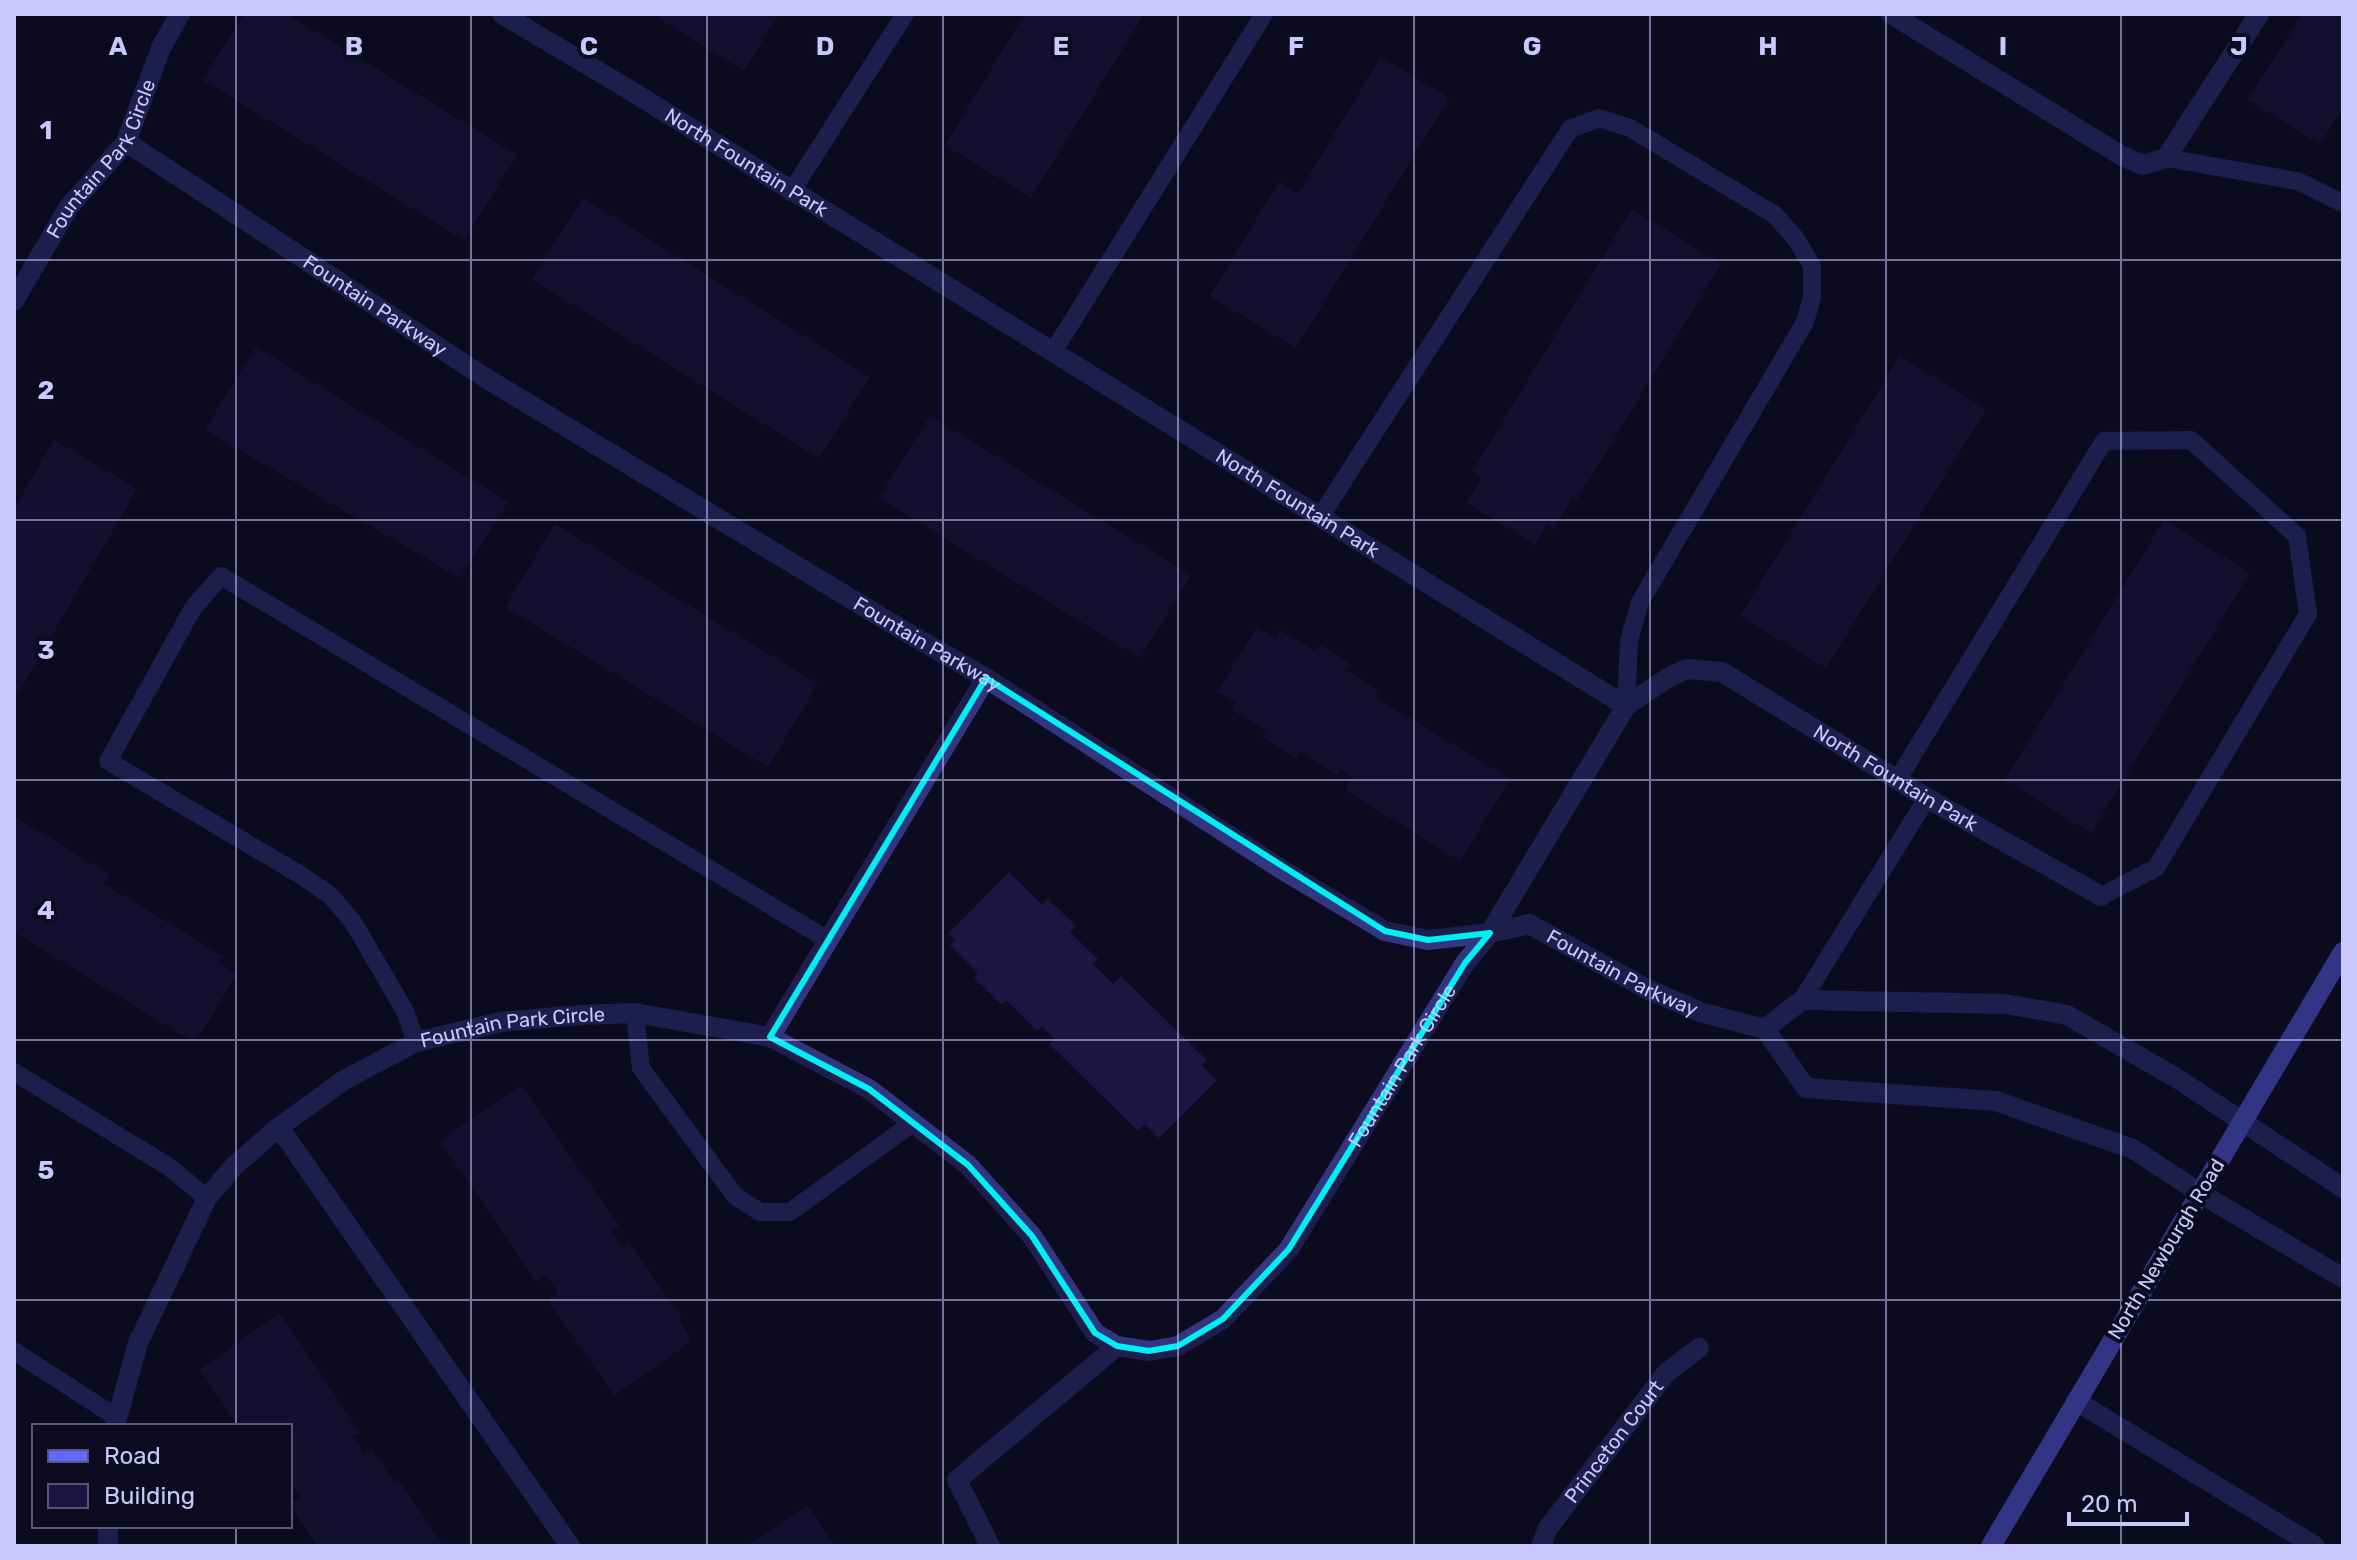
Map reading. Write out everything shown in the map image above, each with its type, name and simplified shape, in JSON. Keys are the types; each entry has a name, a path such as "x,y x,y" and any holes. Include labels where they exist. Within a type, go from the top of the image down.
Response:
{"main road":[{"name":"North Newburgh Road","path":"1991,1546 2343,952"}],"street":[{"name":"Fountain Park Circle","path":"14,301 68,208 126,142 161,48 180,14"},
{"name":"North Fountain Park","path":"502,14 524,19 791,192 1626,706 1669,677 1687,669 1722,672 1927,798 2101,896"},
{"path":"1891,14 2122,156 2143,165 2166,158 2259,14"},
{"name":"Fountain Parkway","path":"126,142 484,377 986,678 1281,869 1385,931 1428,940 1490,933 1529,924 1647,989 1703,1013 1765,1029"},
{"path":"770,1037 986,678"},
{"name":"Fountain Park Circle","path":"116,1422 138,1343 207,1198 234,1166 279,1127 344,1080 416,1042 500,1022 635,1013 770,1037 869,1089 968,1165 1032,1236 1095,1333 1117,1346 1149,1351 1178,1346 1223,1319 1289,1249 1465,963 1490,933 1626,706"},
{"path":"2343,1188 2178,1079 2067,1015 2006,1004 1802,1000 1765,1029 1806,1088 1996,1101 2133,1149 2200,1193 2343,1278"},
{"path":"279,1127 570,1546"},
{"path":"990,1546 957,1480 1117,1346"},
{"name":"Princeton Court","path":"1541,1546 1548,1528 1666,1373 1699,1348"},
{"path":"2076,1401 2315,1546"}],"lane":[{"path":"791,192 905,14"},
{"path":"1053,352 1264,14"},
{"path":"1320,517 1570,129 1599,118 1630,128 1775,215 1796,239 1812,266 1812,298 1805,322 1640,602 1629,641 1626,706"},
{"path":"2166,158 2297,181 2343,203"},
{"path":"1898,779 2104,441 2191,440 2297,536 2308,614 2156,868 2101,896"},
{"path":"416,1042 405,1011 353,922 330,895 108,761 193,608 221,576 828,940"},
{"path":"1802,1000 1927,798"},
{"path":"635,1013 641,1068 735,1196 760,1212 790,1212 914,1122"},
{"path":"14,1072 169,1167 207,1198"},
{"path":"14,1351 116,1422"}],"highlighted area":[{"path":"986,678 1385,931 1428,940 1490,933 1465,963 1289,1249 1223,1319 1178,1346 1149,1351 1117,1346 1095,1333 1032,1236 968,1165 869,1089 770,1037"}],"building":[{"path":"244,14 287,14 517,155 464,240 203,80"},
{"path":"661,14 779,14 744,71 658,18"},
{"path":"1025,14 1144,14 1031,198 945,145"},
{"path":"2302,14 2343,14 2343,107 2320,144 2248,100"},
{"path":"1381,57 1449,98 1296,348 1210,296 1279,182 1298,194"},
{"path":"583,198 870,377 819,458 532,279"},
{"path":"1632,209 1721,264 1576,501 1572,499 1553,530 1547,525 1535,545 1467,503 1482,477 1472,472"},
{"path":"256,347 508,502 460,578 205,430"},
{"path":"1900,356 1986,409 1826,668 1740,616"},
{"path":"930,416 1191,575 1140,658 879,498"},
{"path":"54,440 137,489 14,700 14,509"},
{"path":"2164,520 2250,573 2091,833 2005,780"},
{"path":"555,524 818,684 768,767 505,607"},
{"path":"1257,628 1275,638 1280,630 1315,651 1320,645 1352,664 1347,671 1381,692 1377,698 1510,779 1460,861 1345,790 1353,777 1341,769 1337,775 1300,752 1296,758 1263,737 1266,731 1232,710 1236,703 1217,692"},
{"path":"14,816 110,875 104,884 223,956 219,963 237,974 195,1043 14,932"},
{"path":"1009,872 1042,905 1048,899 1076,926 1070,932 1098,959 1093,964 1113,984 1121,976 1207,1060 1202,1066 1217,1080 1159,1138 1145,1124 1138,1131 1049,1044 1055,1039 1042,1027 1037,1031 1006,1000 1002,1005 974,978 978,973 950,945 955,940 949,933"},
{"path":"521,1085 619,1226 611,1232 622,1247 629,1243 682,1318 679,1320 692,1341 614,1395 548,1300 559,1293 546,1275 536,1281 440,1141"},
{"path":"280,1313 360,1432 353,1436 364,1453 371,1448 394,1482 399,1480 444,1546 317,1546 292,1508 292,1503 300,1497 292,1486 292,1424 237,1424 200,1369"},
{"path":"807,1505 835,1546 746,1546"}]}
